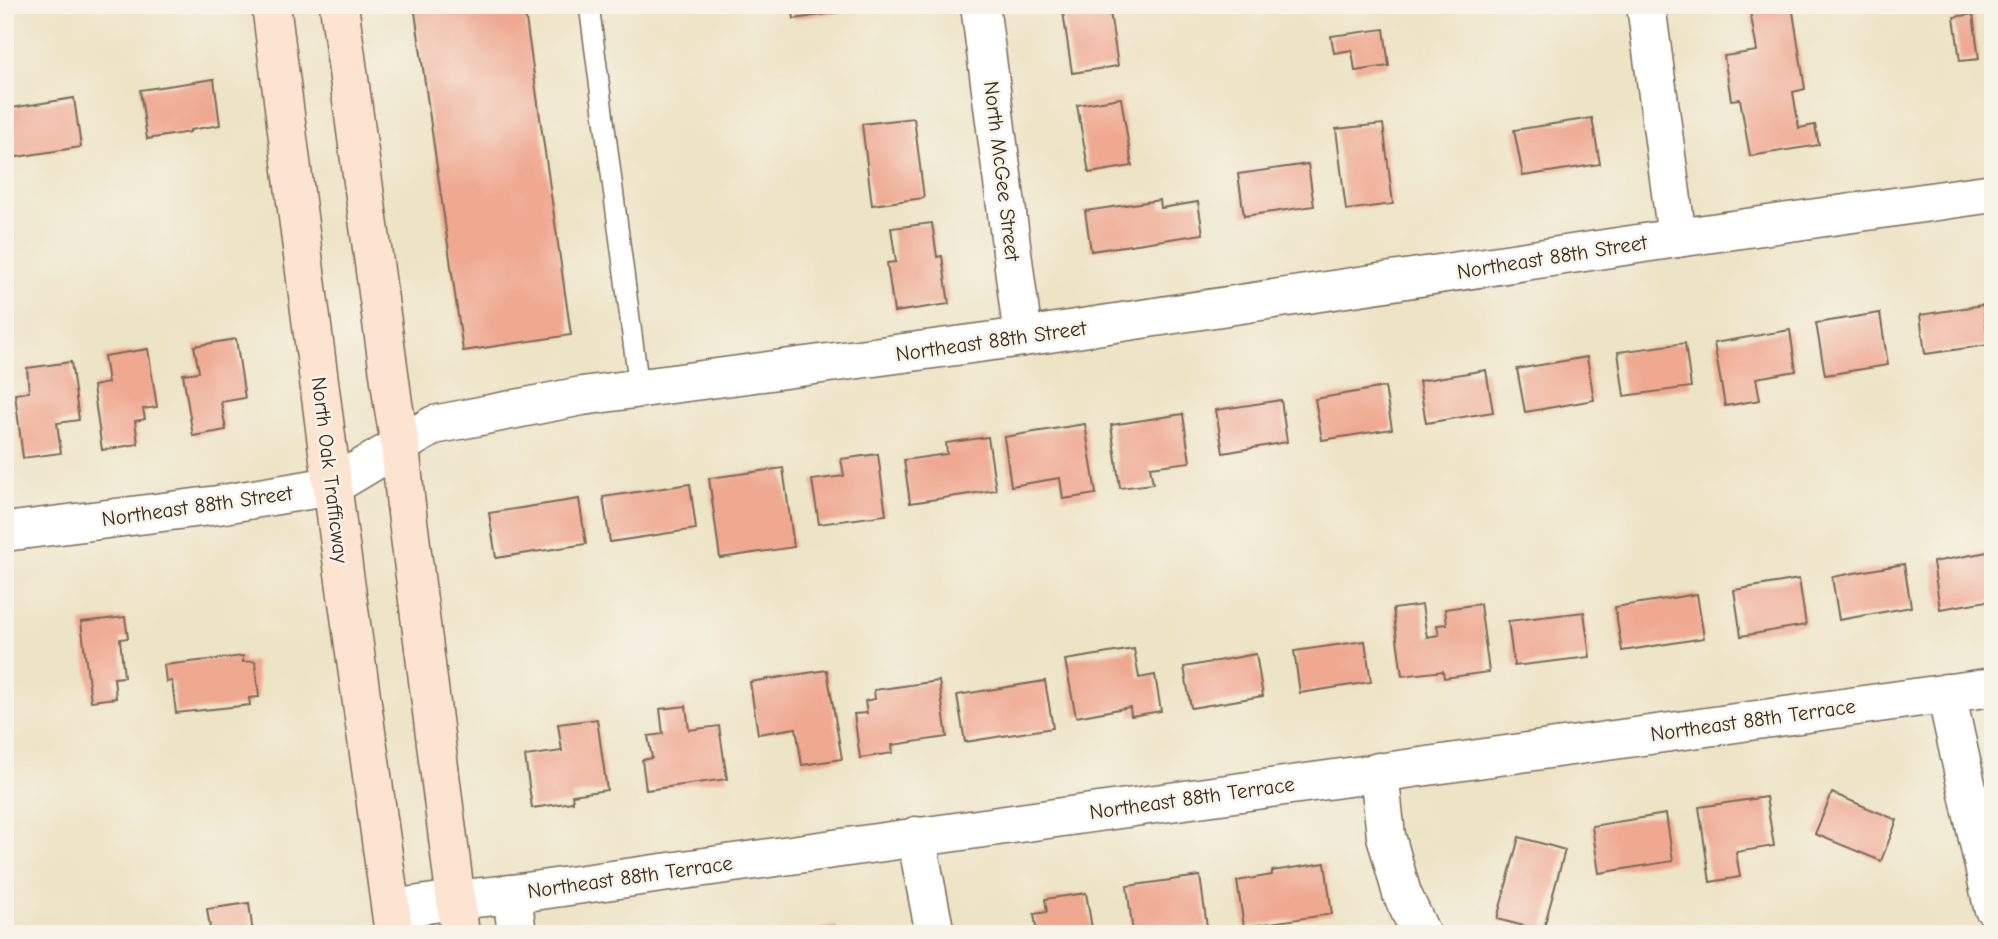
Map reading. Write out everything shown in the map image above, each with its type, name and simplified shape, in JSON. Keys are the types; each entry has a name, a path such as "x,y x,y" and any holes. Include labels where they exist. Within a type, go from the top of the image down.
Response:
{"main road":[{"name":"North Oak Trafficway","path":"271,5 332,486 392,922"},
{"path":"339,5 400,445 457,917"}],"street":[{"name":"North McGee Street","path":"980,5 1023,337"},
{"path":"1646,5 1677,238"},
{"name":"Northeast 88th Street","path":"5,532 206,506 332,486 434,425 570,398 1023,337 1993,193"},
{"name":"Northeast 88th Terrace","path":"392,922 457,917 512,894 1993,687"},
{"path":"1946,693 1993,907"},
{"path":"1379,772 1386,836 1402,894 1420,934"},
{"path":"916,836 935,934"},
{"path":"512,894 517,934"}],"lane":[{"path":"589,5 639,388"}],"building":[{"path":"414,5 524,5 571,335 463,351"},
{"path":"792,5 873,5 873,7 794,19"},
{"path":"1062,5 1109,5 1118,66 1072,73"},
{"path":"1749,5 1792,5 1805,89 1793,92 1799,128 1815,125 1819,145 1750,156 1740,99 1731,100 1724,56 1757,51"},
{"path":"1973,14 1979,59 1960,61 1954,17"},
{"path":"1384,29 1389,66 1355,71 1352,50 1334,53 1331,36"},
{"path":"214,79 220,125 147,139 140,90"},
{"path":"74,98 81,147 10,158 5,109"},
{"path":"1121,98 1132,166 1089,173 1077,105"},
{"path":"914,118 924,198 872,205 862,124"},
{"path":"1592,118 1600,164 1523,176 1514,130"},
{"path":"1383,124 1393,204 1346,210 1336,129"},
{"path":"1308,164 1314,206 1244,216 1238,174"},
{"path":"1160,200 1161,208 1198,202 1203,234 1091,251 1085,211"},
{"path":"932,223 937,257 942,256 949,304 894,312 887,263 896,262 891,228"},
{"path":"1983,305 1989,345 1925,354 1920,315"},
{"path":"1880,313 1888,365 1825,375 1816,323"},
{"path":"1790,330 1796,371 1756,378 1760,400 1725,406 1714,343"},
{"path":"236,339 245,398 221,402 226,430 193,436 183,374 199,372 194,346"},
{"path":"1685,343 1691,387 1624,396 1618,352"},
{"path":"148,349 157,407 143,409 145,419 135,421 138,444 102,450 93,386 108,383 104,356"},
{"path":"1587,357 1594,400 1525,412 1517,369"},
{"path":"71,362 79,420 57,423 61,453 23,458 15,394 29,392 27,368"},
{"path":"1486,370 1493,412 1426,423 1419,381"},
{"path":"1385,387 1392,429 1322,440 1315,399"},
{"path":"1281,400 1287,442 1223,453 1216,410"},
{"path":"1183,414 1190,462 1150,467 1153,484 1120,488 1111,425"},
{"path":"1085,424 1096,494 1063,499 1060,478 1011,486 1004,437"},
{"path":"988,437 996,490 910,503 904,460 947,454 946,443"},
{"path":"878,454 886,515 819,524 812,480 844,476 841,459"},
{"path":"783,468 794,547 720,558 709,478"},
{"path":"690,484 696,529 610,542 603,497"},
{"path":"579,499 586,544 496,558 489,513"},
{"path":"1993,551 1993,600 1940,609 1933,562"},
{"path":"1904,564 1911,607 1839,620 1832,577"},
{"path":"1799,579 1806,625 1741,636 1734,590"},
{"path":"1697,594 1704,638 1622,651 1615,607"},
{"path":"1480,604 1489,672 1444,678 1443,671 1402,676 1393,609 1422,605 1427,637 1439,635 1437,625 1447,624 1445,609"},
{"path":"1584,612 1590,657 1514,666 1508,621"},
{"path":"125,617 128,638 120,639 124,677 114,678 116,698 91,701 81,622"},
{"path":"1365,641 1371,682 1300,693 1294,651"},
{"path":"1134,649 1139,678 1155,675 1161,711 1131,716 1130,707 1076,717 1065,660"},
{"path":"1256,654 1263,696 1191,708 1184,667"},
{"path":"243,656 243,662 255,661 259,697 249,698 250,705 176,713 172,681 166,682 164,665"},
{"path":"827,670 842,759 802,765 796,728 758,734 750,682"},
{"path":"939,681 947,737 892,745 893,753 860,758 854,714 867,713 865,701 875,699 874,690"},
{"path":"1045,681 1053,728 965,742 957,695"},
{"path":"686,706 689,730 719,726 727,779 646,790 642,760 652,758 648,736 663,734 660,709"},
{"path":"597,719 607,790 572,795 573,802 532,808 525,756 562,751 558,724"},
{"path":"1832,793 1897,820 1881,861 1815,834"},
{"path":"1766,797 1774,846 1736,852 1740,877 1710,882 1699,807"},
{"path":"1666,814 1673,861 1599,873 1592,826"},
{"path":"1519,837 1565,850 1543,931 1497,919"},
{"path":"1325,863 1332,914 1244,927 1237,881 1272,875 1272,871"},
{"path":"1200,876 1207,927 1159,934 1133,934 1127,886"},
{"path":"1086,893 1093,934 1037,934 1034,914 1047,912 1045,899"},
{"path":"249,903 253,934 211,934 207,909"},
{"path":"835,926 837,934 805,934 805,933"}]}
